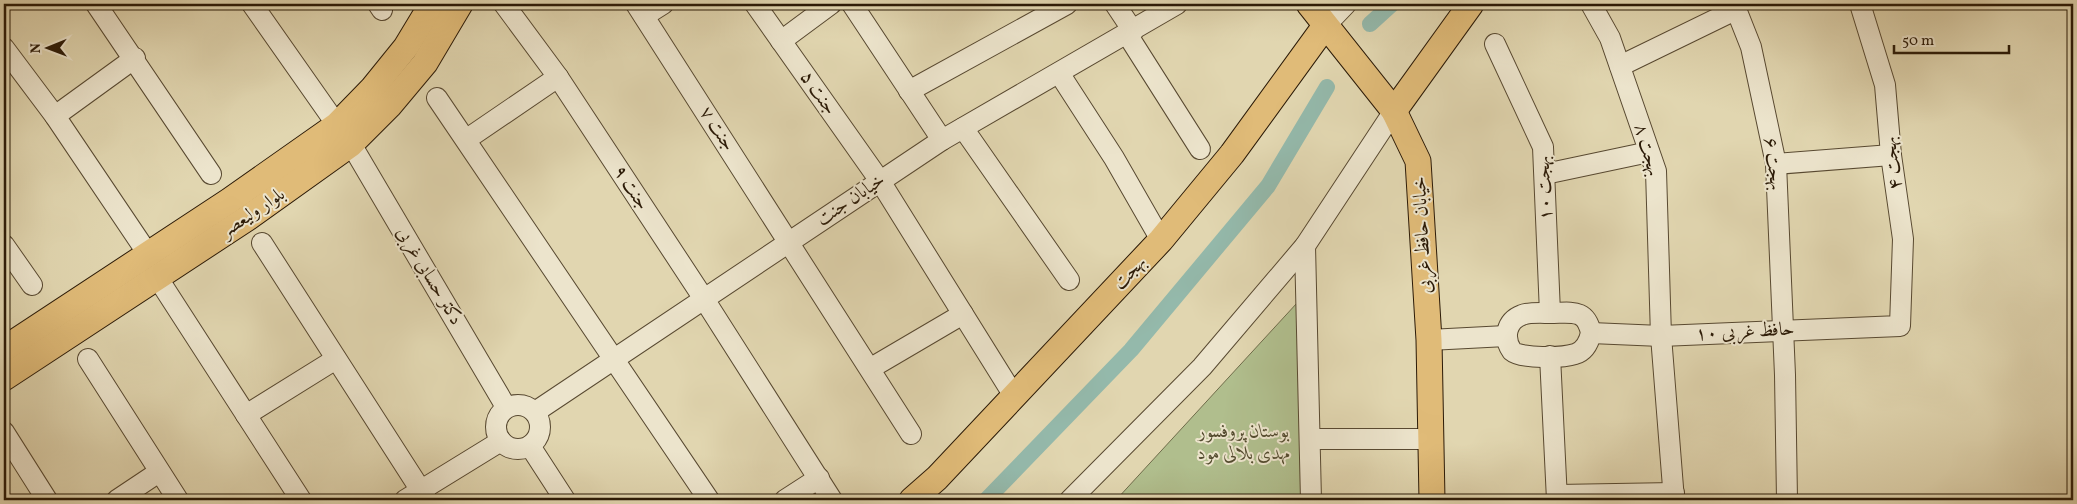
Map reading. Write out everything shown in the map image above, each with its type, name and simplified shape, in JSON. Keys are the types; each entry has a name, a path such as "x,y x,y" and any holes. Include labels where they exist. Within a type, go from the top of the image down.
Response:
{"main road":[{"name":"بلوار ولیعصر","path":"4,349 270,172 337,124 372,89 406,47 432,4"},
{"name":"بلوار ولیعصر","path":"4,378 284,192 351,144 389,106 425,63 460,4"},
{"name":"خیابان حافظ غربی","path":"1309,4 1394,111 1418,160 1429,340 1432,500"},
{"path":"1394,111 1471,4"},
{"name":"بهجت","path":"912,500 937,478 1161,240 1232,154 1325,26"},
{"path":"372,89 377,103 389,106"},
{"path":"337,124 351,144"},
{"path":"270,172 279,171 287,178 284,192"}],"street":[{"path":"96,4 135,58 211,174"},
{"path":"252,4 337,124"},
{"name":"جنت ۹","path":"504,4 558,77 704,298 832,500"},
{"path":"640,10 662,4"},
{"name":"جنت ۵","path":"755,4 880,181 1014,396"},
{"path":"782,41 831,4"},
{"path":"852,4 942,140"},
{"path":"910,92 1067,4"},
{"path":"1115,4 1168,98 1200,149"},
{"name":"خیابان جنت","path":"535,412 613,358 942,140 1177,4"},
{"path":"1325,26 1346,4"},
{"name":"بهجت ۸","path":"1591,4 1610,38 1656,172 1661,336 1674,496"},
{"name":"بهجت ۴","path":"1860,4 1885,85 1891,155 1903,239 1900,326"},
{"path":"1620,66 1736,7"},
{"name":"بهجت ۶","path":"1736,7 1752,47 1776,164 1787,500"},
{"name":"جنت ۷","path":"640,10 790,241 911,434"},
{"name":"بهجت ۱۰","path":"1495,44 1543,146 1550,313"},
{"path":"4,48 55,116 148,254"},
{"path":"55,116 135,58"},
{"path":"1060,73 1114,158 1161,240"},
{"path":"467,139 558,77"},
{"path":"437,98 467,139 522,224 709,499"},
{"path":"1070,500 1202,367 1305,246 1394,111"},
{"path":"963,128 1069,280"},
{"name":"دکتر حسابی غربی","path":"351,144 506,408"},
{"path":"1545,174 1649,152"},
{"path":"1776,164 1891,155"},
{"path":"262,243 336,359 417,497 501,441"},
{"path":"4,245 32,285"},
{"path":"1305,246 1311,500"},
{"path":"157,277 301,500"},
{"path":"1550,313 1578,313 1585,317 1591,333 1584,348 1575,354 1550,356 1516,355 1507,345 1506,336 1508,328 1513,321 1522,314 1550,313"},
{"path":"871,368 963,314"},
{"name":"حافظ غربی ۱۰","path":"1591,333 1661,336 1900,326"},
{"path":"1429,340 1506,336"},
{"path":"1550,356 1557,498 1674,496"},
{"path":"88,359 178,500"},
{"path":"246,416 336,359"},
{"path":"518,404 531,408 535,412 539,419 540,434 530,446 518,450 506,446 501,441 496,427 500,412 518,404"},
{"path":"4,432 47,500"},
{"path":"1310,439 1432,439"},
{"path":"530,446 565,500"},
{"path":"117,500 159,472"},
{"path":"785,500 819,478"}],"green space":[{"name":"بوستان پروفسور مهدی بلالی مود","path":"1297,303 1302,500 1116,500"}],"waterway":[{"path":"1370,24 1392,4"},
{"path":"986,500 1131,350 1268,186 1327,87"}]}
